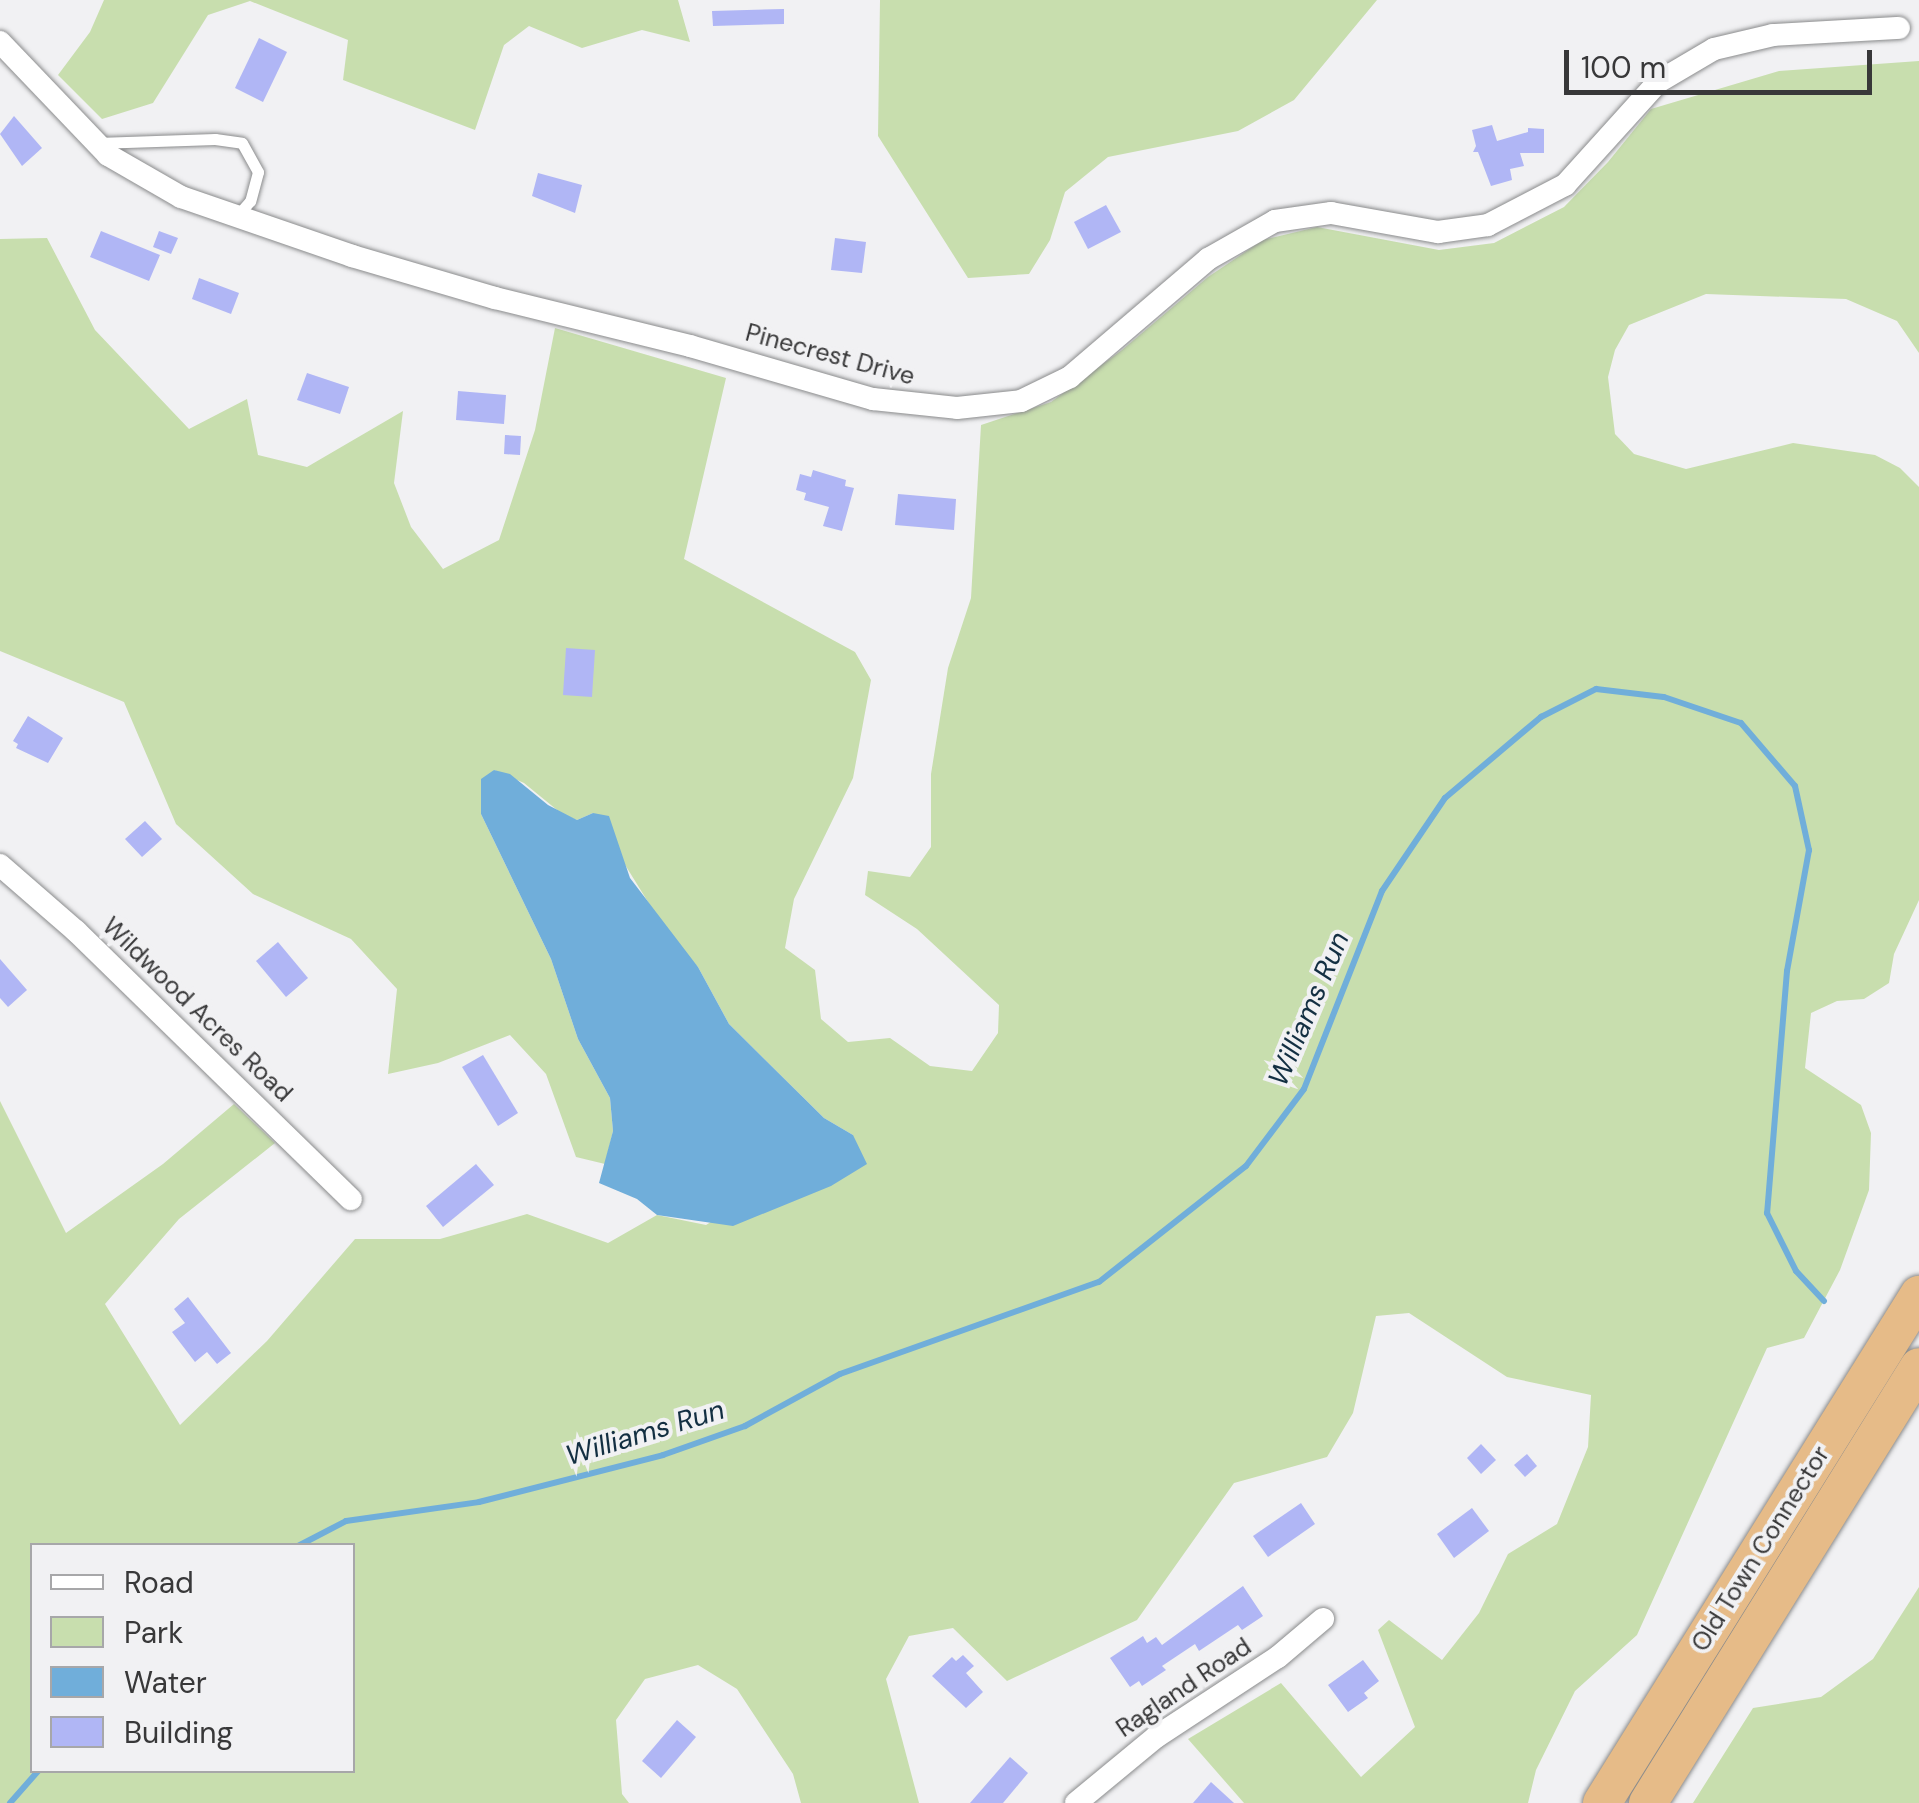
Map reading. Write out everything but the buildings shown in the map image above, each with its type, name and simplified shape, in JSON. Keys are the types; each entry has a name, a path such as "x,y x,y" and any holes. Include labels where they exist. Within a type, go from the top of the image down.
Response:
{"highway":[{"name":"Old Town Connector","path":"1602,1803 1919,1295"},
{"name":"Old Town Connector","path":"1648,1803 1919,1367"}],"street":[{"name":"Pinecrest Drive","path":"0,42 95,143 152,182 236,218 495,298 690,346 873,399 915,406 997,406 1049,390 1070,377 1208,259 1275,221 1331,213 1438,232 1488,225 1565,185 1658,82 1699,56 1773,35 1898,28"},
{"name":"Wildwood Acres Road","path":"0,865 76,930 351,1199"},
{"name":"Ragland Road","path":"1076,1803 1156,1737 1278,1658 1323,1619"}],"lane":[{"path":"95,143 215,139 242,143 258,172 250,201 236,218"}],"green space":[{"path":"104,0 678,0 690,42 642,30 582,48 529,26 504,45 475,130 343,80 348,40 250,1 208,15 153,103 102,119 58,75 90,32"},
{"path":"880,0 1377,0 1294,100 1238,131 1108,157 1065,192 1050,240 1029,274 968,278 878,136"},
{"path":"1919,61 1919,353 1897,321 1846,299 1706,294 1629,325 1615,350 1608,377 1615,434 1634,454 1686,469 1793,443 1875,455 1900,468 1919,487 1919,900 1894,954 1889,983 1864,999 1837,1001 1811,1013 1805,1068 1861,1105 1871,1133 1869,1190 1840,1270 1804,1338 1767,1348 1637,1635 1575,1691 1536,1770 1528,1803 1244,1803 1188,1739 1281,1683 1361,1777 1415,1727 1378,1630 1389,1620 1442,1660 1479,1613 1508,1554 1557,1524 1588,1447 1591,1395 1507,1377 1409,1313 1376,1316 1353,1413 1327,1457 1234,1483 1137,1620 1007,1681 953,1628 909,1636 886,1679 919,1803 801,1803 793,1774 737,1689 698,1665 645,1679 616,1720 622,1794 629,1803 0,1803 0,1101 66,1233 163,1164 234,1104 275,1143 179,1219 105,1304 180,1425 267,1341 355,1239 440,1239 527,1214 608,1243 657,1215 706,1225 853,1135 824,1118 729,1024 698,967 666,931 593,813 577,820 562,814 524,783 494,770 481,814 551,959 578,1039 610,1098 613,1131 605,1164 576,1157 546,1074 510,1035 438,1063 388,1074 397,989 351,939 253,894 176,824 124,702 0,651 0,239 47,238 95,330 189,429 247,399 258,455 307,467 403,411 394,483 411,527 443,569 499,540 535,430 555,328 726,378 684,559 855,652 871,680 853,778 794,899 785,948 815,970 821,1019 848,1042 890,1038 930,1066 972,1071 998,1033 999,1005 917,929 865,895 868,871 910,877 931,847 931,774 948,668 971,598 981,425 1051,402 1122,350 1208,277 1263,240 1317,227 1439,250 1494,243 1564,207 1608,162 1651,109 1779,71"},
{"path":"1919,1587 1919,1803 1693,1803 1753,1708 1821,1697 1873,1659"}],"water":[{"path":"494,770 510,774 548,805 577,820 593,813 609,816 630,878 698,967 729,1024 824,1118 853,1135 867,1164 831,1186 733,1226 657,1215 637,1199 599,1183 613,1131 610,1098 578,1039 551,959 481,814 481,779"}],"waterway":[{"name":"Williams Run","path":"304,1543 346,1521 479,1502 663,1455 745,1426 840,1374 1099,1282 1246,1166 1304,1089 1382,891 1445,798 1541,717 1596,689 1664,697 1741,723 1795,786 1809,850 1787,971 1767,1213 1796,1271 1824,1301"},
{"name":"Williams Run","path":"10,1803 36,1773"}]}
